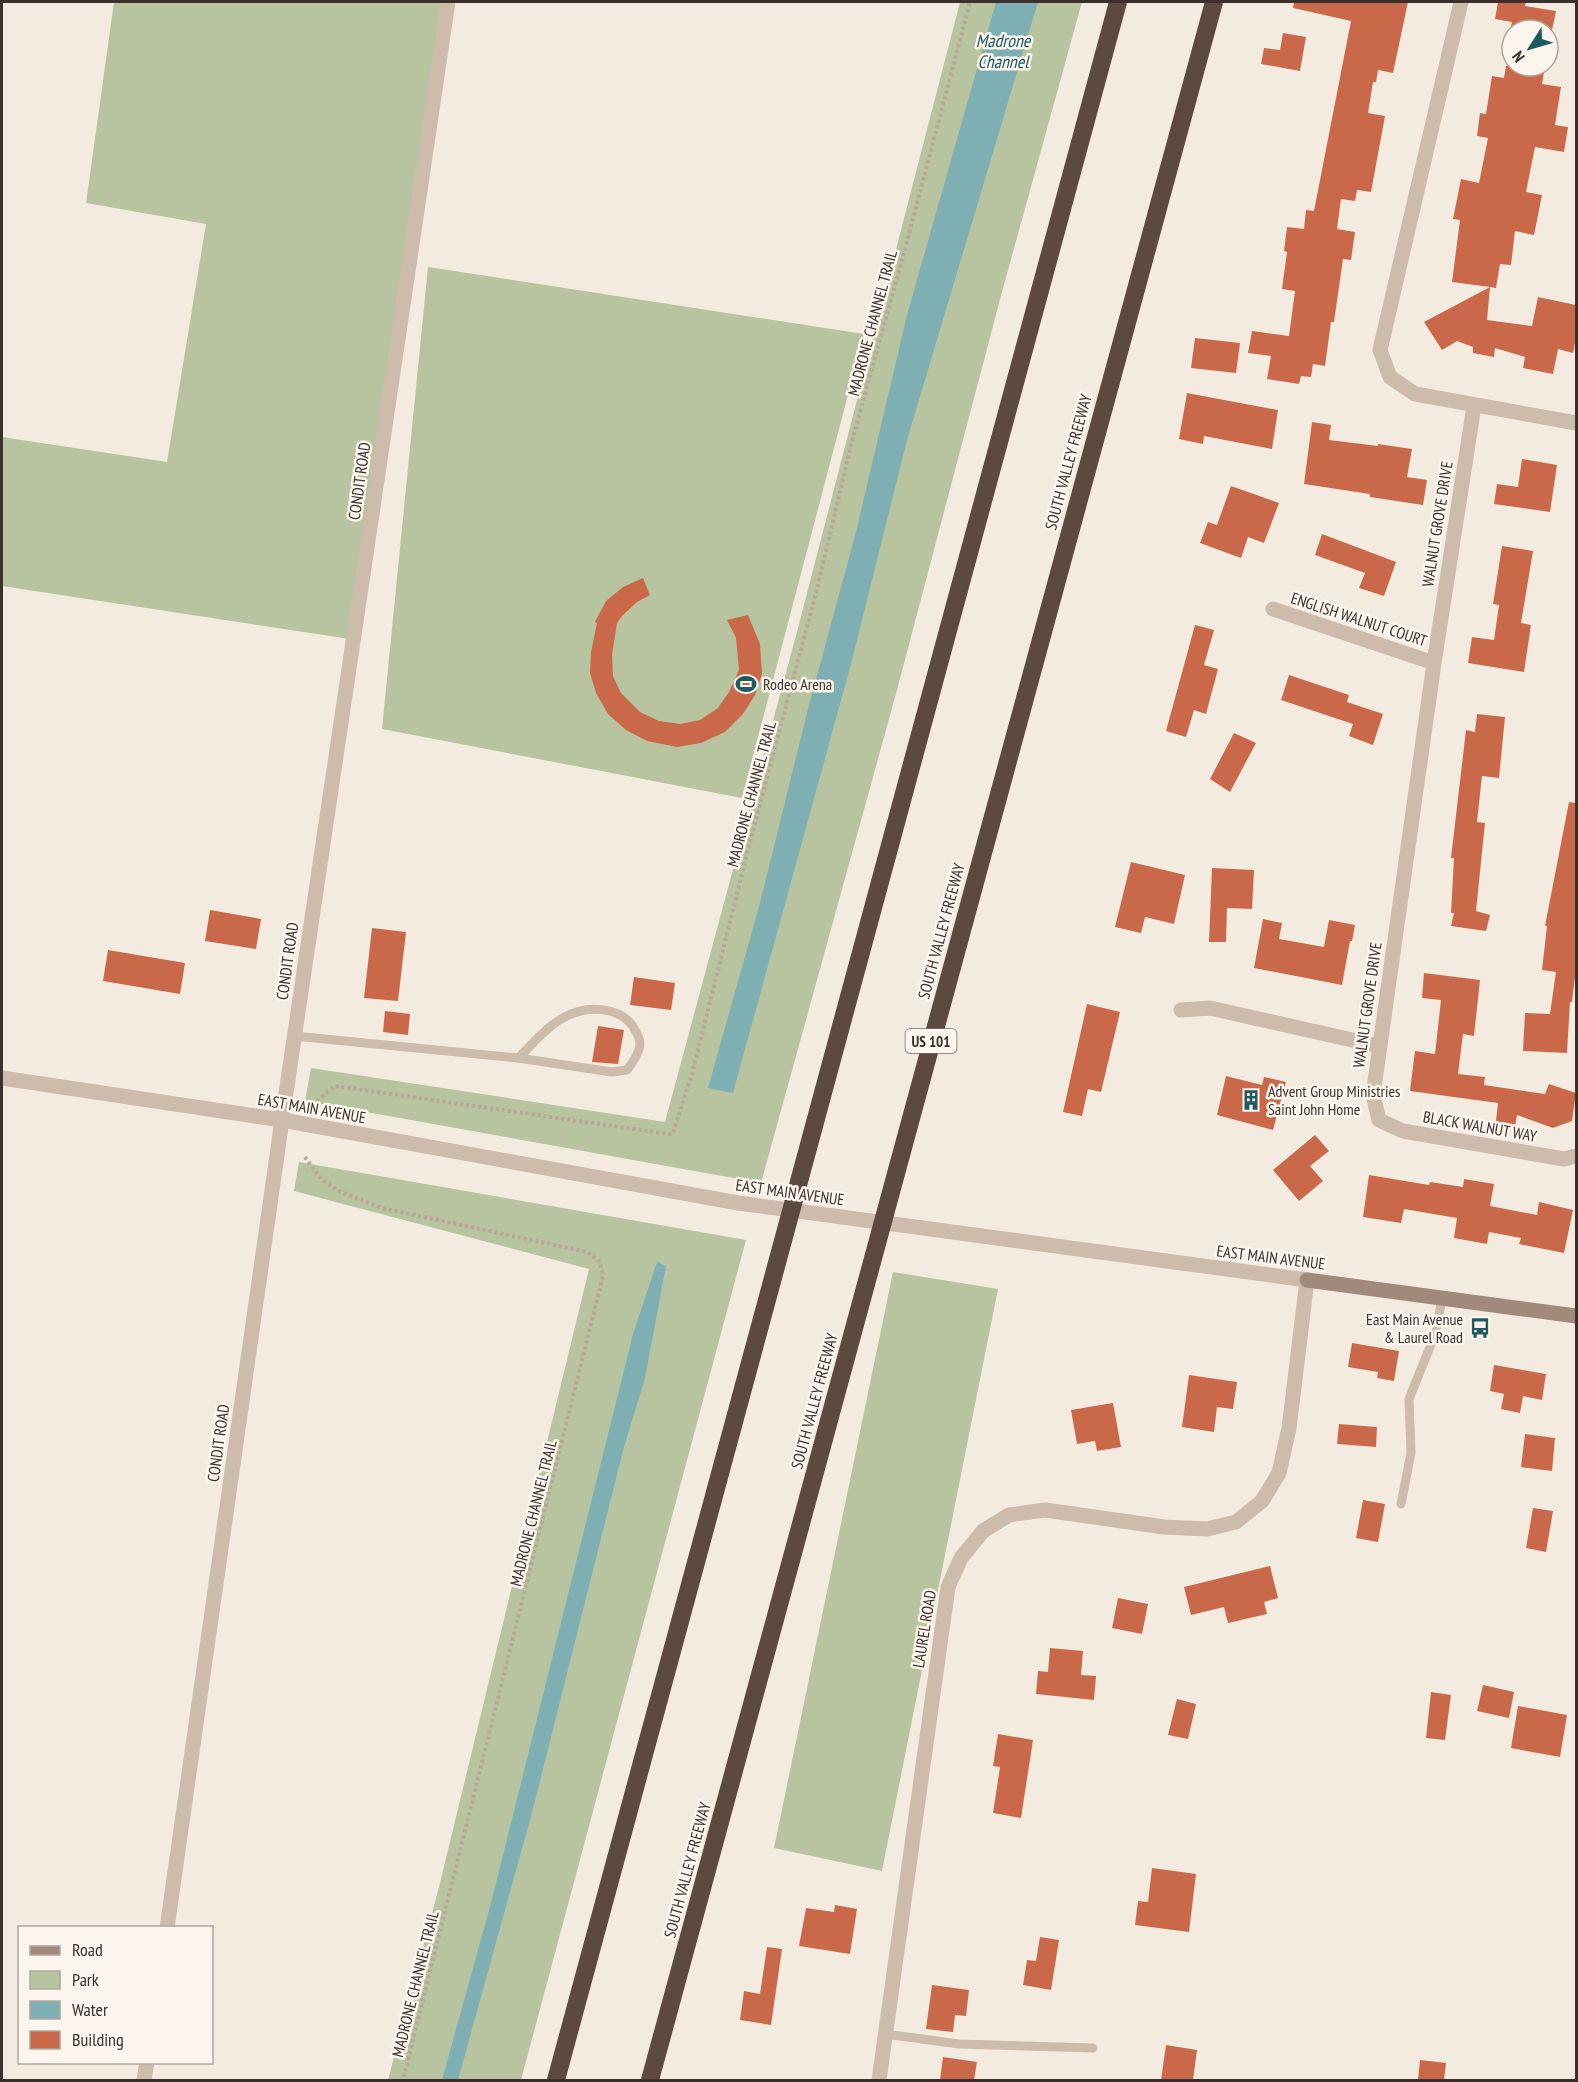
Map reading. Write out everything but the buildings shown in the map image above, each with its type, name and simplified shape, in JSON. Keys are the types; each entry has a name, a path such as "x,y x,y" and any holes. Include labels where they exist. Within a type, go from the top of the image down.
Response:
{"highway":[{"path":"556,2080 1118,2"},
{"name":"SOUTH VALLEY FREEWAY","path":"650,2080 1214,2"}],"main road":[{"name":"EAST MAIN AVENUE","path":"1307,1280 1576,1316"}],"street":[{"name":"CONDIT ROAD","path":"167,1926 294,1036 448,2"},
{"path":"1461,2 1380,350 1390,377 1415,394 1576,423"},
{"name":"WALNUT GROVE DRIVE","path":"1379,1120 1373,1095 1379,1046 1434,663 1474,406"},
{"name":"ENGLISH WALNUT COURT","path":"1273,609 1434,663"},
{"path":"1181,1010 1210,1008 1379,1046"},
{"name":"EAST MAIN AVENUE","path":"2,1078 282,1120 738,1203 1307,1280"},
{"name":"BLACK WALNUT WAY","path":"1379,1120 1403,1131 1564,1159 1576,1156"},
{"name":"LAUREL ROAD","path":"879,2080 948,1587 961,1558 983,1531 1009,1515 1045,1510 1164,1527 1207,1529 1236,1522 1262,1502 1279,1473 1289,1428 1307,1280"},
{"path":"144,2080 147,2064"}],"lane":[{"path":"294,1036 518,1058 612,1072 627,1070 640,1048 638,1036 631,1021 616,1012 591,1009 572,1013 559,1020 518,1058"},
{"path":"1401,1504 1411,1453 1409,1399 1436,1332 1442,1298"},
{"path":"885,2034 994,2046 1093,2048"}],"path":[{"name":"MADRONE CHANNEL TRAIL","path":"317,1101 335,1086 673,1133 692,1074 817,589 852,441 970,2"},
{"name":"MADRONE CHANNEL TRAIL","path":"305,1157 321,1179 341,1192 382,1208 587,1252 600,1262 603,1276 403,2080"}],"green space":[{"path":"114,2 446,2 350,639 2,586 2,437 167,462 206,224 86,203"},
{"path":"960,2 1082,2 1002,292 897,690 761,1183 305,1101 311,1068 665,1122 798,628"},
{"path":"428,267 864,334 742,798 382,729"},
{"path":"299,1162 746,1240 521,2080 388,2080 439,1887 589,1269 294,1191"},
{"path":"893,1272 998,1289 882,1871 774,1848"}],"water":[{"name":"Madrone Channel","path":"996,2 1038,2 907,440 851,664 733,1093 708,1088 760,903 809,705 856,532 907,315"},
{"path":"657,1262 666,1266 645,1378 624,1447 533,1809 458,2080 442,2080 491,1903 633,1334"}],"place":[{"name":"Rodeo Arena","path":"746,684"},
{"name":"Advent Group Ministries Saint John Home","path":"1251,1100"},
{"name":"East Main Avenue & Laurel Road","path":"1480,1328"}]}
